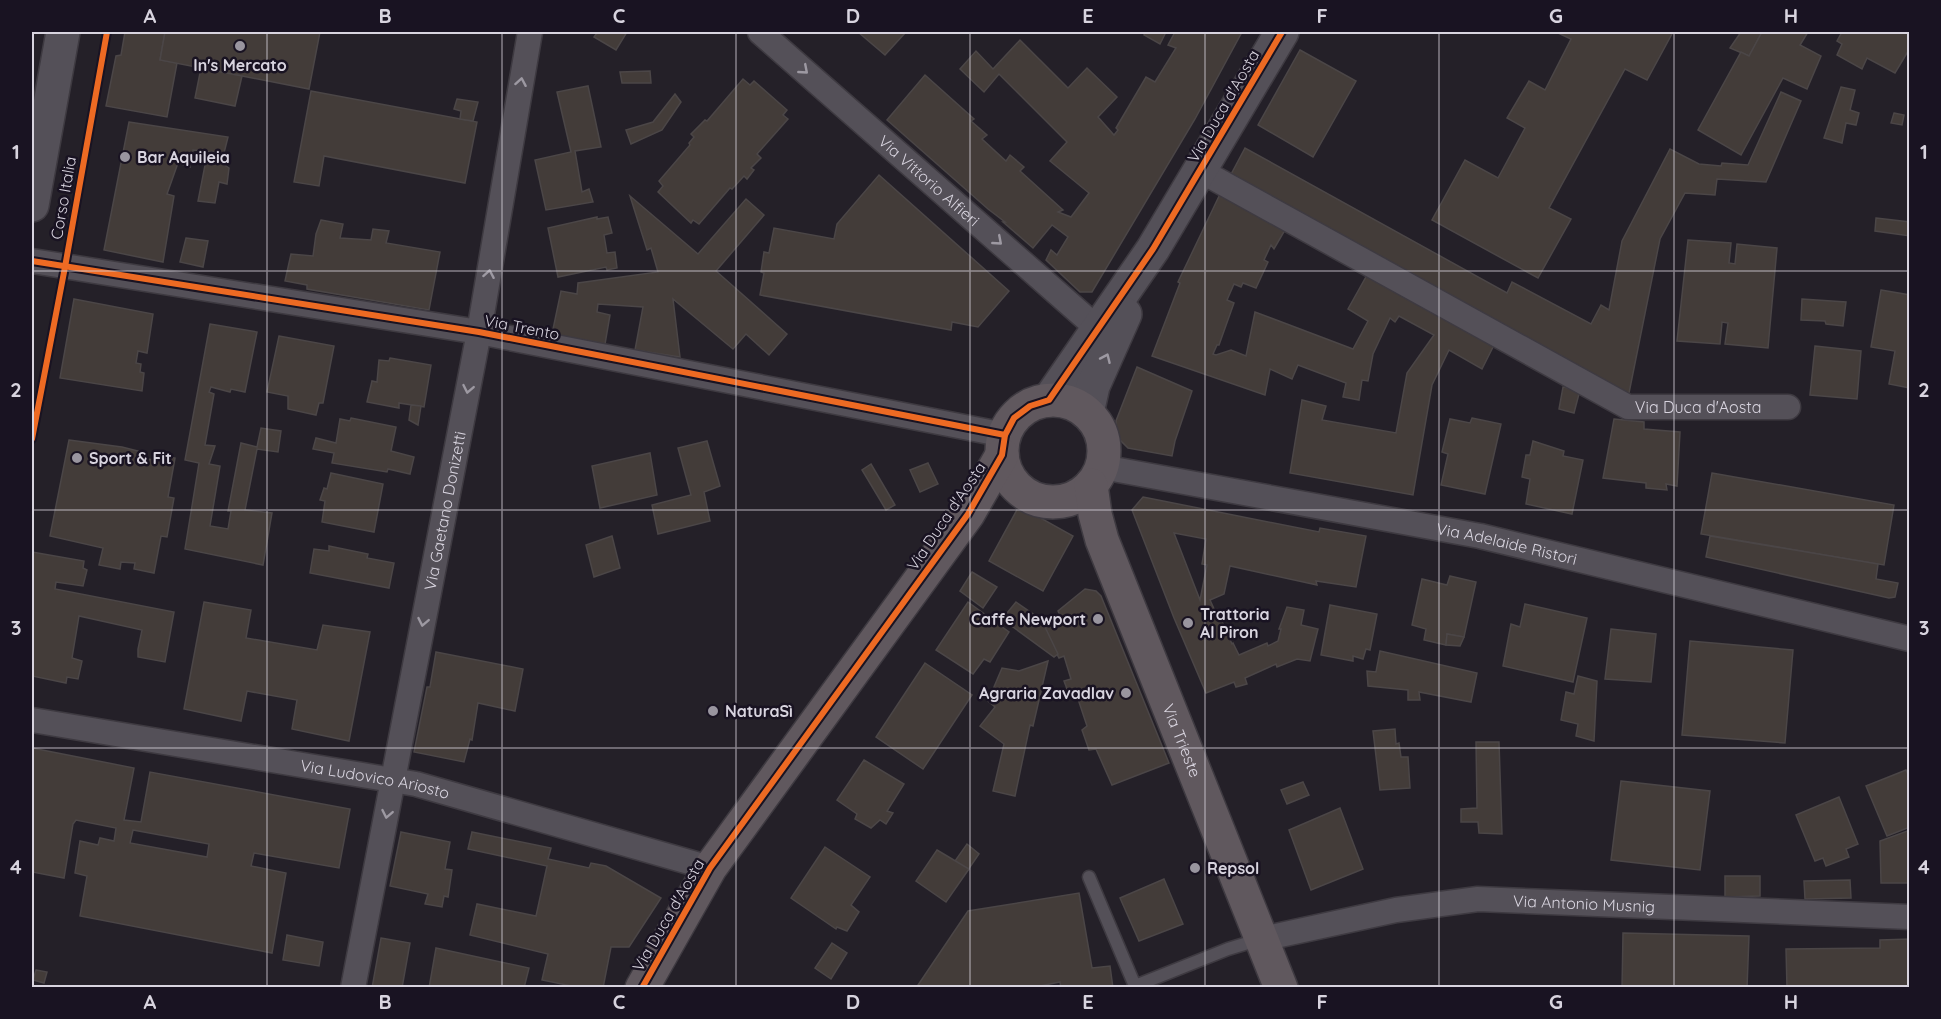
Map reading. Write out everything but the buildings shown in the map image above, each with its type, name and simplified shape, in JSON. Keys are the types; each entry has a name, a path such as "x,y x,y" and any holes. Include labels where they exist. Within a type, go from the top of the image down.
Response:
{"main road":[{"name":"Corso Italia","path":"32,204 63,32"},
{"name":"Via Duca d'Aosta","path":"642,987 710,868 968,514 1014,418 1030,406 1049,400 1153,249 1282,32"},
{"name":"Via Duca d'Aosta","path":"1087,413 1093,386 1153,249"},
{"path":"1014,485 1029,496 1047,502 1086,484 1104,447 1099,429 1087,413 1069,403 1049,400"},
{"name":"Via Duca d'Aosta","path":"968,514 998,492 1014,485 1006,471 1003,445"},
{"name":"Via Trieste","path":"1086,484 1102,540 1281,987"}],"street":[{"name":"Via Gaetano Donizetti","path":"353,987 479,332 530,32"},
{"name":"Via Vittorio Alfieri","path":"760,32 1097,328"},
{"name":"Via Duca d'Aosta","path":"1201,171 1628,407 1788,407"},
{"name":"Via Trento","path":"32,261 479,332 1003,445"},
{"name":"Via Adelaide Ristori","path":"1086,484 1479,536 1910,639"},
{"name":"Via Ludovico Ariosto","path":"32,720 416,784 710,868"},
{"name":"Via Antonio Musnig","path":"1262,939 1396,910 1478,899 1910,917"}],"lane":[{"path":"1089,877 1135,986 1228,949 1262,939"}],"cycle path":[{"path":"32,439 107,32"},
{"path":"642,988 710,868 968,514 1002,455 1005,435 1014,418 1030,406 1049,400 1153,249 1282,32"},
{"path":"32,261 479,332 1005,435"}],"place":[{"name":"In's Mercato","path":"240,46"},
{"name":"Bar Aquileia","path":"125,157"},
{"name":"Sport & Fit","path":"77,458"},
{"name":"Caffe Newport","path":"1098,619"},
{"name":"Trattoria Al Piron","path":"1188,623"},
{"name":"Agraria Zavadlav","path":"1126,693"},
{"name":"NaturaSì","path":"713,711"},
{"name":"Repsol","path":"1195,868"}]}
